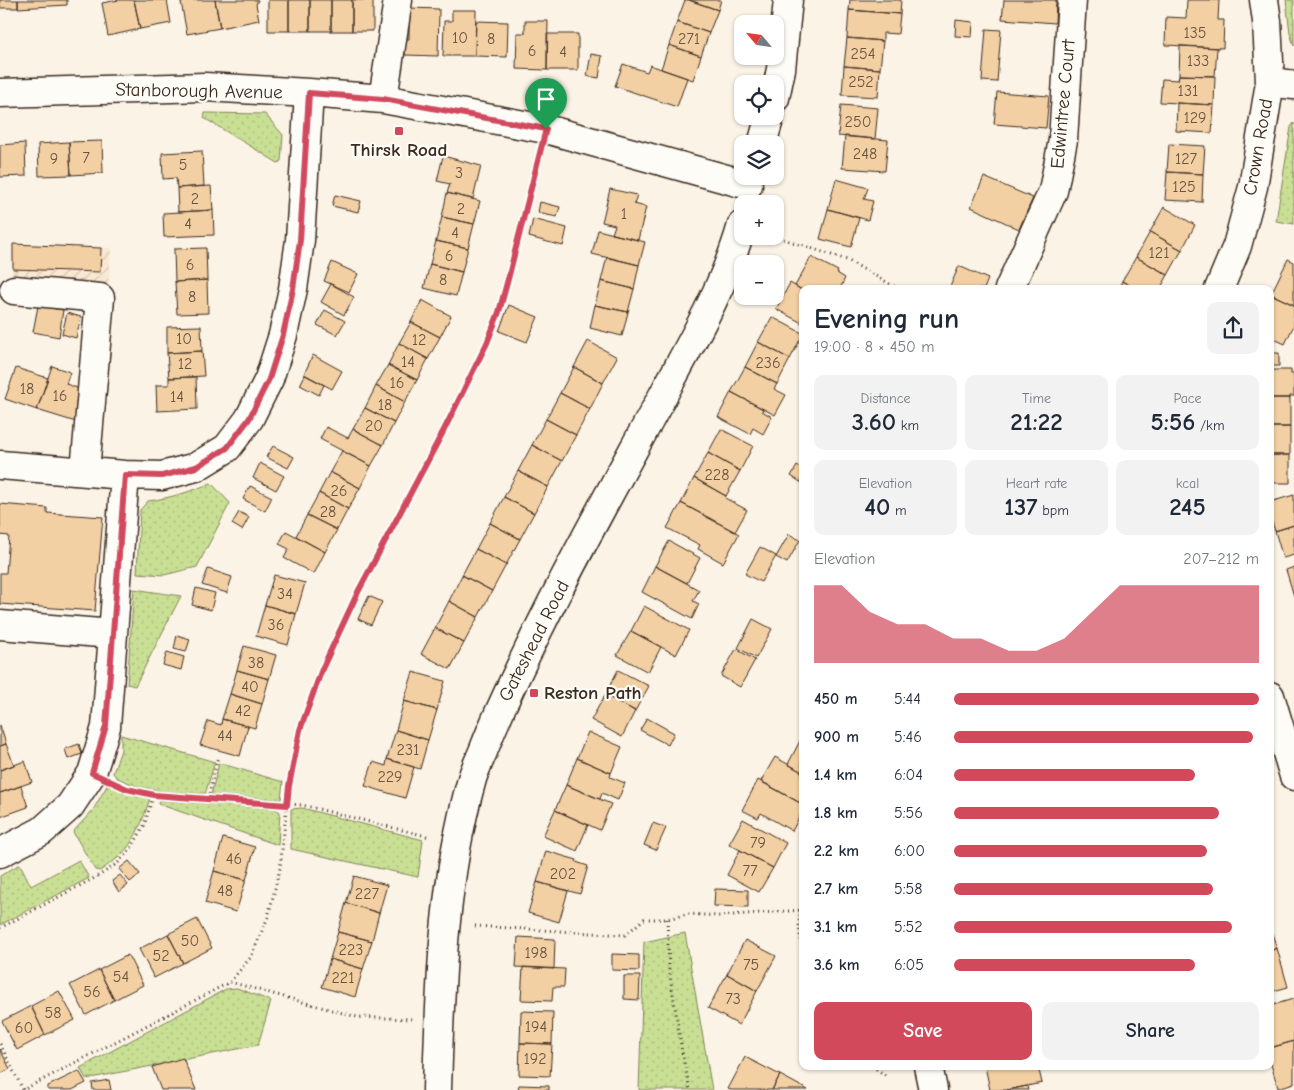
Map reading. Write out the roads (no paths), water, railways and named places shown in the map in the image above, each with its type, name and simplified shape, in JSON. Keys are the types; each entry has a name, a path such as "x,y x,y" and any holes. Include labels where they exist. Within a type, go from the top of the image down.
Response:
{"street":[{"path":"383,99 398,0"},
{"path":"779,75 788,0"},
{"name":"Edwintree Court","path":"1011,285 1053,191 1063,140 1072,0"},
{"name":"Crown Road","path":"1221,285 1237,246 1282,84 1264,0"},
{"name":"Stanborough Avenue","path":"0,93 205,88 383,99 546,129 748,188"},
{"path":"0,465 125,475 162,476 196,467 227,448 249,419 269,379 283,335 293,289 300,240 309,93"},
{"name":"Gateshead Road","path":"437,1090 445,924 457,843 473,778 497,715 544,617 698,331 729,264 735,245"},
{"path":"14,290 100,298 85,471"},
{"path":"0,853 42,831 70,806 92,773 106,726 125,475"},
{"path":"0,625 113,634"},
{"path":"1274,711 1294,776"},
{"path":"929,1070 933,1090"}],"place":[{"name":"Thirsk Road","path":"399,131"},
{"name":"Reston Path","path":"534,693"}]}
